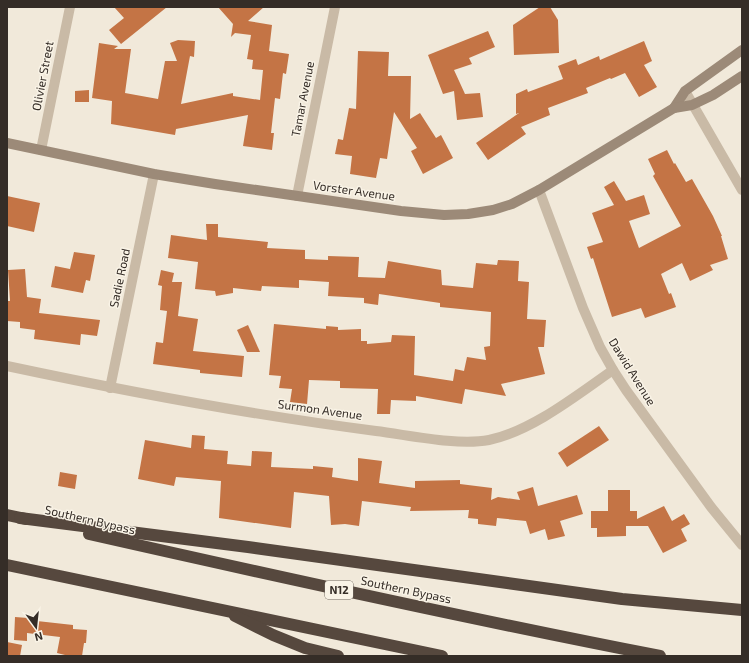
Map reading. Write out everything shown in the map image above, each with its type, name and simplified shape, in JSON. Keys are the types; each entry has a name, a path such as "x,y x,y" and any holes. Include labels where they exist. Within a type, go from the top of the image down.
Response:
{"highway":[{"name":"Southern Bypass","path":"7,515 292,580 660,656"},
{"path":"20,518 255,548 622,599 742,610"},
{"path":"7,565 442,656"},
{"path":"224,610 250,625 305,648 338,656"}],"main road":[{"name":"Vorster Avenue","path":"674,108 685,91 742,50"},
{"name":"Vorster Avenue","path":"7,143 154,174 215,184 401,211 444,215 468,214 493,210 512,204 539,190 674,108 692,105 713,95 742,76"}],"street":[{"name":"Olivier Street","path":"41,150 70,7"},
{"name":"Tamar Avenue","path":"297,196 335,7"},
{"path":"685,91 742,190"},
{"name":"Sadie Road","path":"110,388 154,174"},
{"name":"Dawid Avenue","path":"539,190 583,308 612,370 711,507 742,545"},
{"name":"Surmon Avenue","path":"7,366 110,388 265,415 449,441 474,442 489,440 525,428 612,370"}],"building":[{"path":"114,7 167,7 121,44 109,30 124,18"},
{"path":"218,7 264,7 248,21 272,25 269,51 289,54 286,74 283,73 280,99 275,98 271,133 274,133 272,150 243,146 248,115 176,129 175,135 111,124 112,101 92,98 99,43 118,46 114,49 131,49 125,93 158,99 165,61 177,61 170,43 178,40 195,41 194,57 190,56 181,104 233,93 233,96 260,100 263,70 252,69 253,60 247,59 251,35 235,33 231,37 233,24"},
{"path":"540,7 550,7 558,20 559,53 514,55 513,25"},
{"path":"488,31 495,47 469,58 472,64 454,70 465,94 480,93 483,117 457,120 454,91 443,94 428,55"},
{"path":"644,41 652,61 644,65 657,87 639,97 625,73 586,88 588,93 548,108 550,115 521,127 526,134 488,160 476,143 519,113 516,114 516,94 527,89 528,92 563,79 558,66 576,59 578,65 599,56 600,60"},
{"path":"358,51 389,52 388,76 411,76 410,119 420,113 436,138 441,135 453,158 423,174 411,151 417,148 394,112 387,159 380,158 376,178 350,174 352,156 335,154 338,139 343,140 349,108 356,109"},
{"path":"89,90 89,102 75,102 75,91"},
{"path":"667,150 686,182 692,179 713,216 722,236 728,259 710,265 713,270 690,281 682,263 661,274 669,294 671,293 676,307 645,318 641,308 612,317 593,258 591,259 587,247 603,242 592,213 614,205 604,187 614,181 626,201 644,195 650,214 629,221 639,248 681,226 653,176 655,174 648,159"},
{"path":"7,196 40,203 34,232 7,226"},
{"path":"206,224 218,224 218,237 268,242 267,248 305,250 305,259 328,260 328,256 359,257 358,277 385,278 388,261 441,270 442,285 473,288 476,263 497,265 498,260 519,261 518,281 529,282 527,319 546,320 544,347 538,347 545,374 501,384 506,396 465,389 462,404 416,396 416,401 391,400 390,414 377,414 378,389 340,388 340,381 309,380 307,404 290,402 292,389 279,388 281,376 269,375 274,324 326,329 326,326 338,327 338,330 361,329 361,341 367,341 367,344 391,342 392,335 415,336 414,375 453,381 455,369 464,371 467,357 486,360 484,347 490,346 491,312 440,307 440,303 379,294 378,305 364,303 364,298 328,296 329,282 299,280 299,288 262,286 261,291 233,288 233,293 216,296 215,291 195,289 198,262 168,258 171,235 207,240"},
{"path":"74,252 95,255 90,281 86,280 83,293 51,287 55,266 70,269"},
{"path":"25,269 27,297 41,299 39,313 100,320 97,336 81,334 80,345 34,339 35,330 20,328 20,322 7,321 7,301 10,301 8,270"},
{"path":"161,270 174,273 172,282 182,282 178,316 198,319 193,351 244,356 242,377 200,373 200,370 153,364 156,342 163,343 167,311 160,310 162,286 158,285"},
{"path":"248,325 260,352 247,352 237,330"},
{"path":"599,426 609,440 567,467 558,453"},
{"path":"192,435 205,436 204,449 228,451 227,464 251,466 252,451 272,452 271,467 313,469 313,466 333,468 332,477 358,481 358,458 382,461 379,483 415,488 415,481 460,480 460,484 492,488 491,500 498,497 520,500 517,492 533,487 538,506 577,495 583,514 560,521 565,536 548,540 545,529 530,534 526,521 497,518 496,526 478,524 478,519 468,518 469,510 410,511 411,507 362,501 359,526 345,524 331,525 329,496 294,492 291,528 219,518 221,481 176,477 174,486 138,479 145,440 191,448"},
{"path":"60,472 77,475 75,489 58,486"},
{"path":"608,490 630,490 630,511 637,511 637,519 664,506 672,521 684,514 690,524 681,529 687,541 663,553 648,526 626,526 626,536 597,537 597,528 591,528 591,511 608,511"},
{"path":"15,617 73,625 73,629 87,630 86,643 84,643 82,656 69,656 57,653 60,637 27,633 27,641 14,640"},
{"path":"7,642 22,645 20,656 7,656"}]}
